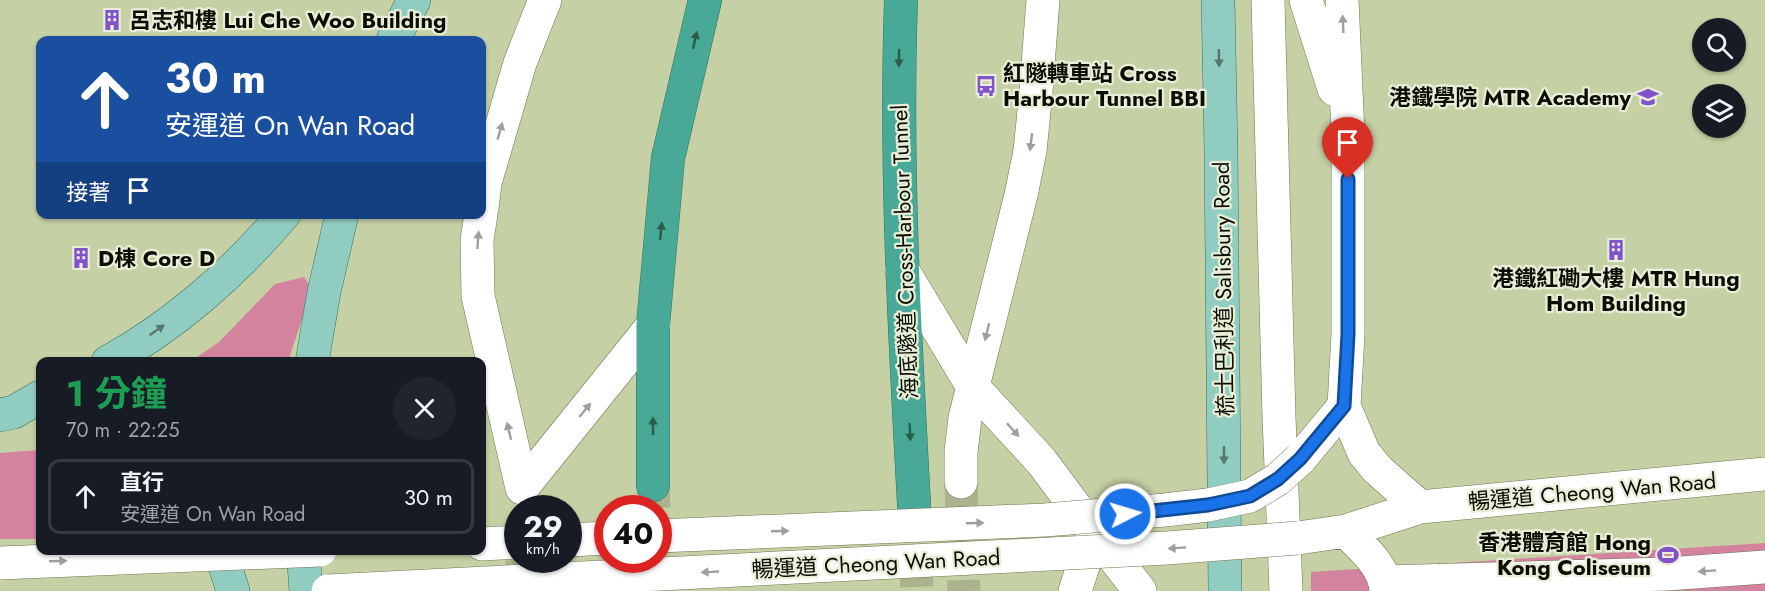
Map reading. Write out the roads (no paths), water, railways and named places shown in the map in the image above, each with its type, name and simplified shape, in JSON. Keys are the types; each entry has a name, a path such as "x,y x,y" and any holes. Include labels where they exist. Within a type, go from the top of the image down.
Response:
{"highway":[{"path":"653,484 653,325 668,159 705,0"},
{"name":"海底隧道 Cross-Harbour Tunnel","path":"901,0 898,147 914,505"}],"main road":[{"path":"395,36 414,0"},
{"name":"梳士巴利道 Salisbury Road","path":"1218,0 1226,586"},
{"path":"115,357 172,319 212,287 260,242 280,219"},
{"path":"313,357 324,292 341,219"},
{"path":"222,555 233,591"},
{"path":"303,555 306,591"}],"street":[{"path":"486,180 520,63 545,0"},
{"path":"961,482 965,418 1022,195 1030,151 1044,0"},
{"path":"1268,0 1286,591"},
{"path":"1306,0 1348,134"},
{"path":"1342,0 1348,134 1348,334 1344,406 1364,453 1377,469 1419,507"},
{"path":"480,219 477,240 478,296 522,488 653,325"},
{"path":"902,269 973,387 1042,462 1140,591"},
{"name":"暢運道 Cheong Wan Road","path":"672,535 1045,520 1208,505 1250,496 1278,479 1300,459 1344,406"},
{"name":"暢運道 Cheong Wan Road","path":"328,591 1167,548 1298,538 1346,531 1419,507 1765,474"},
{"path":"1346,531 1370,555 1386,587 1765,567"},
{"path":"1075,591 1094,532"},
{"path":"486,544 504,543"},
{"path":"0,563 197,555"}],"tunnel":[{"path":"961,482 964,591"},
{"path":"653,485 653,495"},
{"path":"914,505 917,591"},
{"path":"522,573 523,591"}],"place":[{"name":"呂志和樓 Lui Che Woo Building","path":"112,20"},
{"name":"紅隧轉車站 Cross Harbour Tunnel BBI","path":"986,86"},
{"name":"港鐵學院 MTR Academy","path":"1648,97"},
{"name":"港鐵紅磡大樓 MTR Hung Hom Building","path":"1616,250"},
{"name":"D棟 Core D","path":"81,258"},
{"name":"香港體育館 Hong Kong Coliseum","path":"1668,555"}]}
